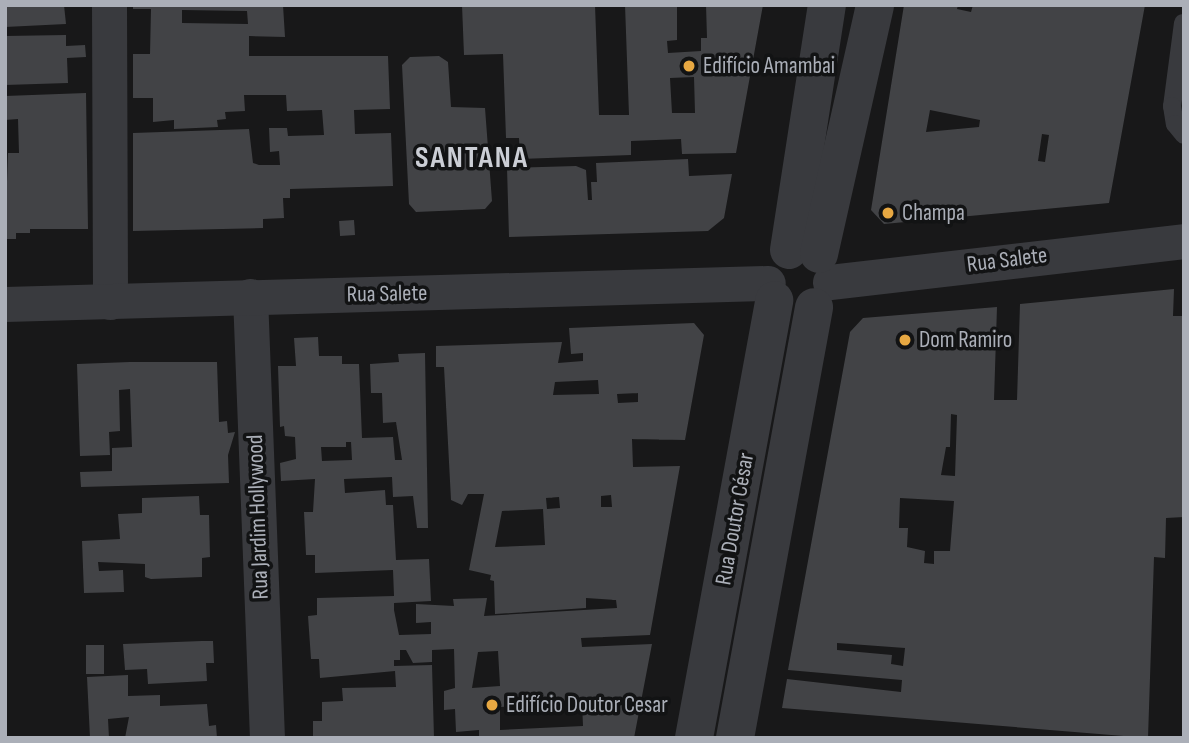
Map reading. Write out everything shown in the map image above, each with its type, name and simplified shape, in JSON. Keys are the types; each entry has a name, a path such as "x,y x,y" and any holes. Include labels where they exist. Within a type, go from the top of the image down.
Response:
{"street":[{"path":"109,5 110,302"},
{"name":"Rua Doutor César","path":"813,273 827,5"},
{"name":"Rua Doutor César","path":"735,738 813,273 875,5"},
{"name":"Rua Salete","path":"813,273 1184,241"},
{"name":"Rua Doutor César","path":"694,738 771,291 772,263 813,273"},
{"path":"771,291 794,311 813,273"},
{"name":"Rua Salete","path":"5,303 250,296 771,291"},
{"name":"Rua Jardim Hollywood","path":"250,296 267,738"}],"lane":[{"path":"1183,23 1172,106 1175,124 1184,135"}],"building":[{"path":"5,5 64,5 66,24 5,27"},
{"path":"133,5 283,5 285,37 249,36 249,56 388,56 390,109 354,110 355,134 391,133 393,186 290,189 290,198 283,198 284,218 263,219 263,228 133,231 133,133 249,129 253,163 259,165 280,165 279,151 270,152 269,128 287,128 288,136 324,135 322,110 287,111 286,95 244,95 245,111 225,112 226,119 217,120 218,127 174,129 174,120 153,122 153,98 133,98 133,54 150,54 151,9 133,9","holes":["182,10 247,11 248,24 182,23"]},
{"path":"462,5 595,5 599,115 629,115 625,5 677,5 677,40 667,41 668,53 701,51 701,38 707,38 706,5 763,5 736,153 682,154 681,139 631,141 631,155 520,159 519,138 506,138 503,54 464,55","holes":["694,77 695,113 672,113 670,78"]},
{"path":"904,5 958,5 957,9 971,12 973,5 1145,5 1109,203 884,224 871,210","holes":["930,110 980,120 979,127 926,132","1042,134 1049,135 1045,162 1038,161"]},
{"path":"66,35 66,46 85,45 86,57 67,58 68,83 5,85 5,36"},
{"path":"439,56 448,62 451,107 485,108 492,201 485,209 416,212 409,204 402,65 410,57"},
{"path":"86,93 88,229 30,229 30,233 16,233 16,239 5,239 8,153 19,153 18,119 5,120 5,96"},
{"path":"688,159 689,176 732,174 724,218 708,231 509,237 507,168 576,166 586,170 588,200 592,200 591,182 597,182 596,163"},
{"path":"354,220 355,235 340,236 339,221"},
{"path":"1174,289 1173,316 1184,316 1184,517 1166,518 1165,558 1154,557 1148,738 782,708 787,679 901,692 902,680 788,670 850,332 863,318 997,307 994,400 1017,400 1020,304","holes":["951,414 957,415 955,476 941,475 946,447 950,447","900,498 954,501 950,551 934,551 934,564 924,563 925,551 907,547 908,528 899,528","837,643 905,648 903,666 891,664 892,655 837,650"]},
{"path":"694,323 704,335 685,440 632,439 633,467 680,466 650,635 581,638 582,647 652,644 634,738 479,738 479,730 456,732 455,709 444,710 444,691 455,688 454,649 432,650 432,662 413,663 406,650 400,650 400,660 394,660 394,666 432,665 434,738 313,738 313,721 322,721 322,702 343,701 342,688 396,687 395,671 320,678 319,659 311,659 308,616 317,615 317,598 394,596 393,570 315,573 315,555 306,555 304,512 313,512 315,479 281,481 280,463 296,459 295,437 285,436 284,426 280,427 278,366 296,366 294,338 318,337 319,356 342,356 342,364 359,364 362,438 393,437 395,460 402,460 396,422 383,423 382,393 371,393 370,364 399,362 398,354 425,353 428,528 417,528 413,496 393,497 392,477 344,479 345,493 385,490 386,505 393,505 396,560 429,559 431,601 394,603 394,610 399,635 431,634 431,622 416,623 416,604 454,606 453,599 487,598 484,616 617,608 616,600 586,598 586,608 495,614 494,581 490,580 491,575 469,570 484,494 468,494 462,505 451,500 444,367 436,367 436,346 562,342 558,363 583,361 583,353 571,354 569,328","holes":["598,380 599,394 553,395 555,382","638,393 638,402 618,403 617,394","346,442 351,442 352,460 322,461 321,447 346,447","611,495 612,507 601,507 601,496","559,497 560,508 547,509 546,498","543,509 545,545 495,547 502,511","498,651 500,686 472,688 478,652","582,703 583,726 500,730 500,707"]},
{"path":"217,362 219,422 227,421 228,433 235,432 228,455 229,483 81,487 80,472 112,471 112,448 132,447 130,389 119,390 120,431 109,432 110,455 80,456 77,364"},
{"path":"199,496 200,515 209,515 210,557 202,558 202,577 151,579 145,577 145,564 98,562 99,571 123,570 124,592 84,593 82,541 120,539 118,514 142,513 142,498"},
{"path":"213,641 214,663 206,663 207,681 148,684 147,669 125,670 123,644"},
{"path":"86,645 104,645 104,674 86,674"},
{"path":"128,675 128,696 160,695 160,706 207,704 209,726 216,725 217,738 125,738 129,717 108,719 109,738 90,738 87,677"}],"place":[{"name":"Edifício Amambai","path":"689,66"},
{"name":"Champa","path":"888,213"},
{"name":"Dom Ramiro","path":"905,340"},
{"name":"Edifício Doutor Cesar","path":"492,705"}],"district":[{"name":"SANTANA","path":"472,158"}]}
